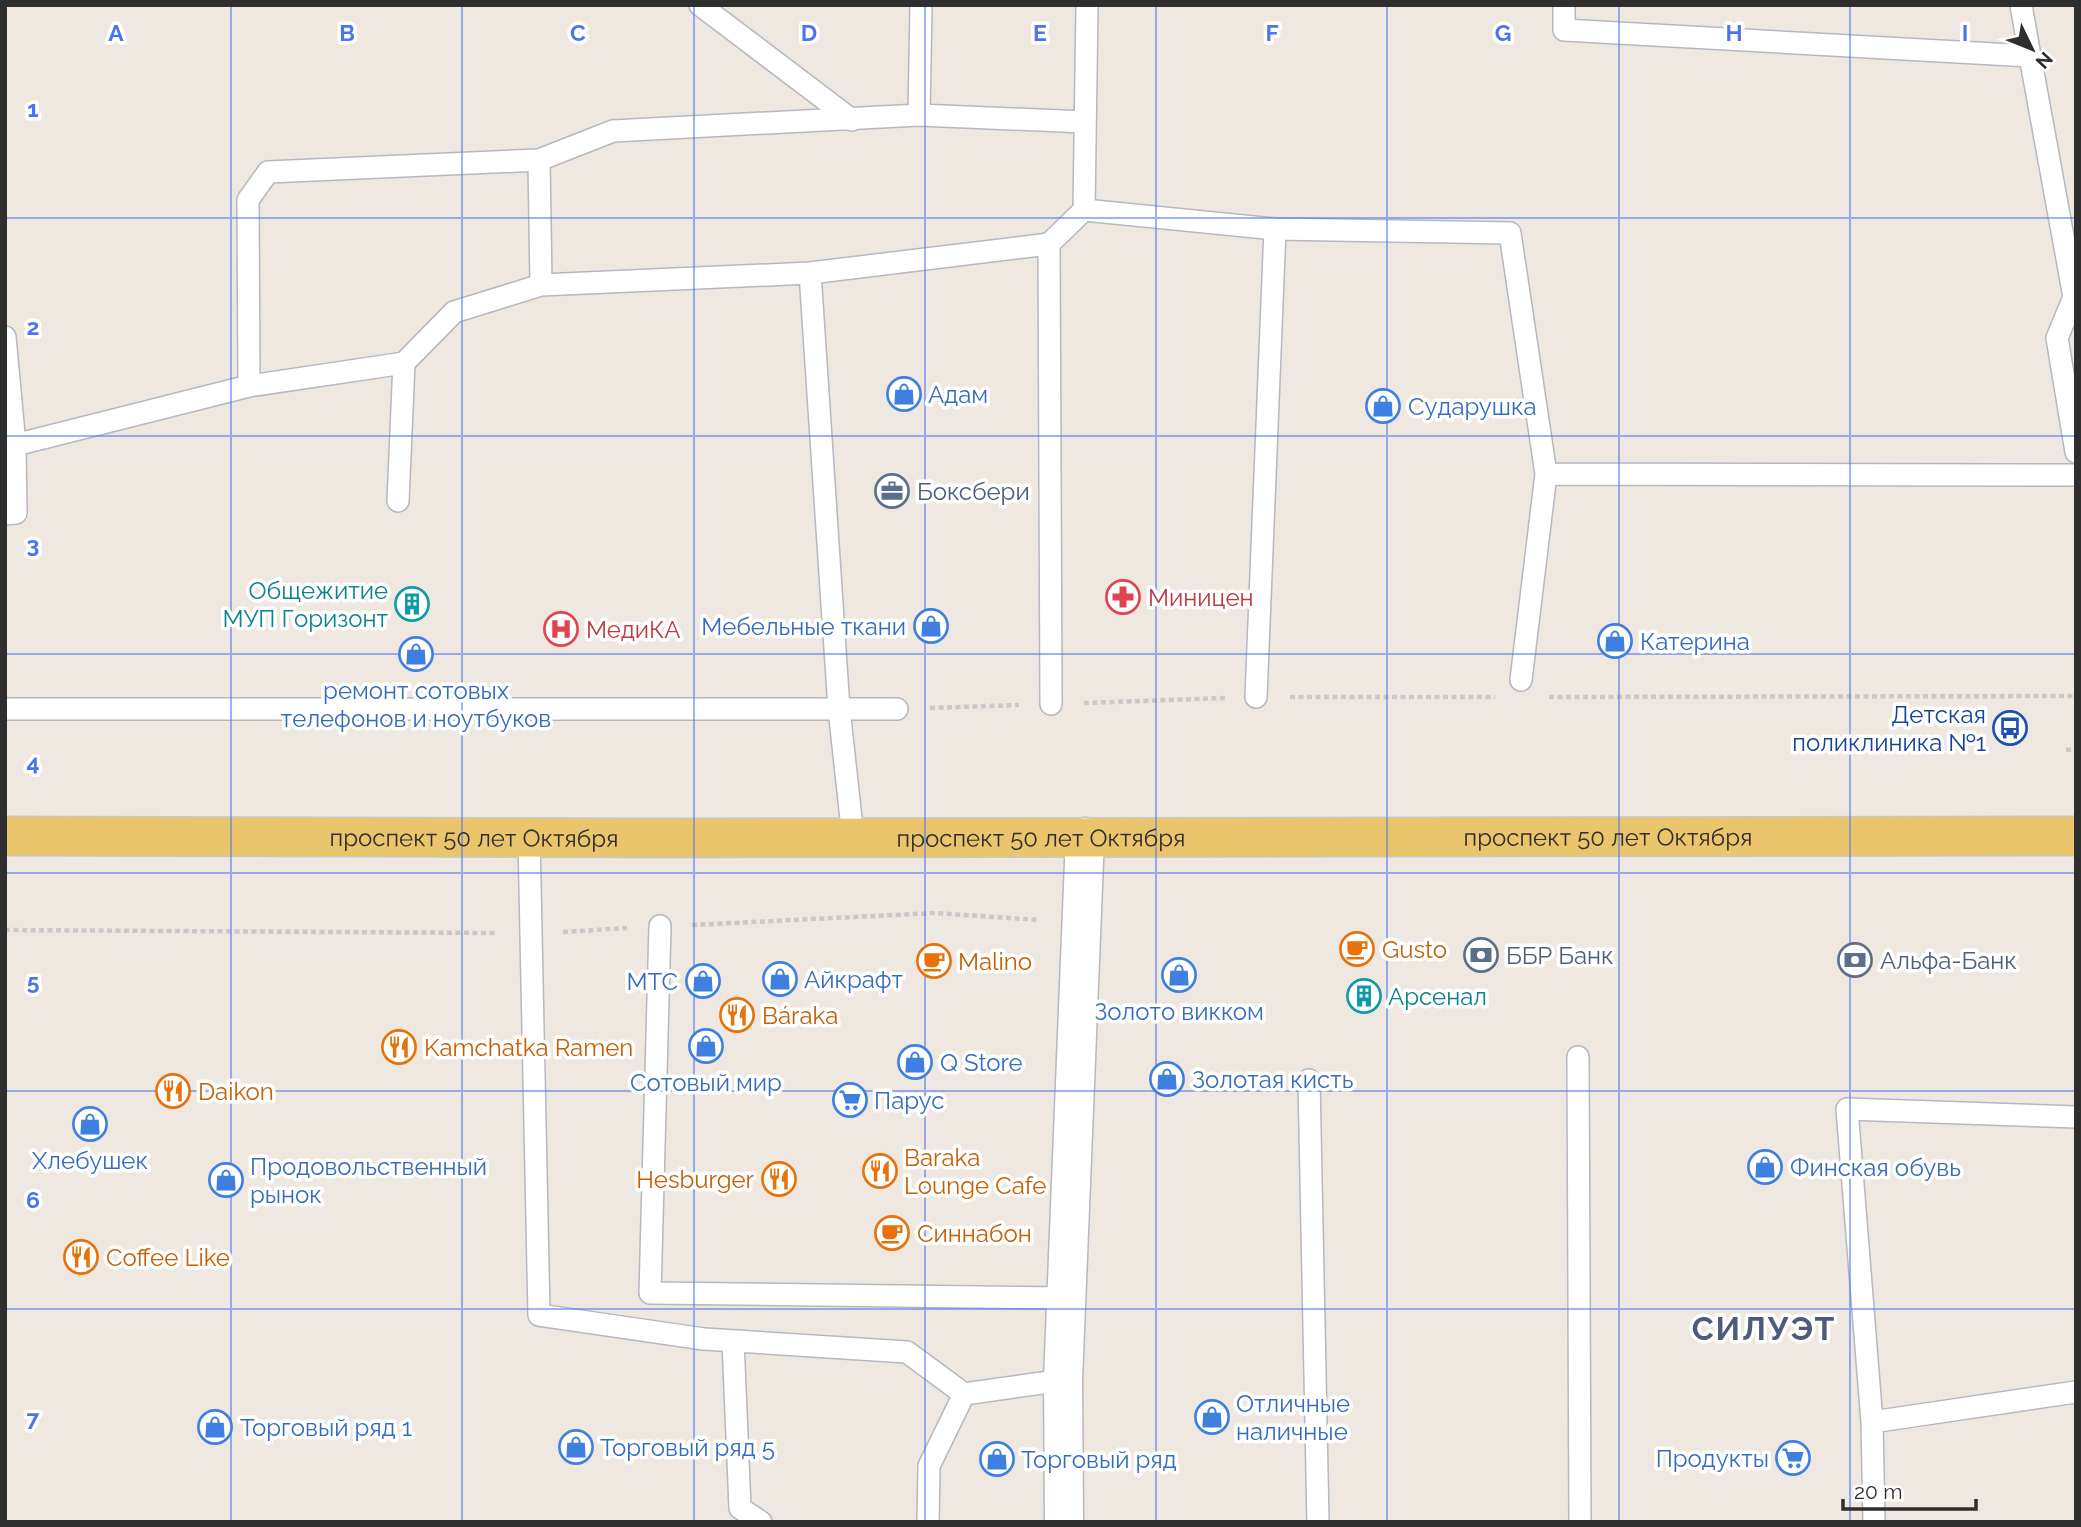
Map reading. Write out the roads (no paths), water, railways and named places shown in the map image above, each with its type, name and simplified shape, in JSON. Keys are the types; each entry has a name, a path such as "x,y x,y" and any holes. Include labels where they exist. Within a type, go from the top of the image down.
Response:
{"main road":[{"name":"проспект 50 лет Октября","path":"5,836 2076,836"}],"street":[{"path":"1064,1522 1063,1380 1085,837"}],"lane":[{"path":"700,5 852,120"},
{"path":"919,115 921,5"},
{"path":"15,445 249,386 404,363 454,312 541,285 810,273 1049,244 1084,210 1087,5"},
{"path":"1564,5 1564,30 2030,56"},
{"path":"2021,5 2074,297 2057,338 2076,452"},
{"path":"249,386 248,200 268,172 539,160 613,131 919,115 1085,122"},
{"path":"539,160 541,285"},
{"path":"1084,210 1275,229 1510,233 1546,474 1521,680"},
{"path":"1256,697 1275,229"},
{"path":"1049,244 1051,704"},
{"path":"810,273 839,709 853,837"},
{"path":"5,337 15,445 16,513 5,514"},
{"path":"398,501 404,363"},
{"path":"1546,474 2076,475"},
{"path":"5,709 897,709"},
{"path":"529,838 540,1315 705,1339 907,1352 964,1394 1063,1380"},
{"path":"660,926 650,1293 1068,1298"},
{"path":"1578,1057 1580,1522"},
{"path":"1309,1080 1318,1522"},
{"path":"1874,1522 1872,1422 1847,1109 2076,1117"},
{"path":"733,1341 740,1508 761,1522"},
{"path":"1872,1422 2076,1392"},
{"path":"928,1522 929,1466 964,1394"}],"place":[{"name":"Адам","path":"904,394"},
{"name":"Сударушка","path":"1383,406"},
{"name":"Боксбери","path":"892,491"},
{"name":"Миницен","path":"1123,597"},
{"name":"Общежитие МУП Горизонт","path":"412,604"},
{"name":"Мебельные ткани","path":"931,626"},
{"name":"МедиКА","path":"561,629"},
{"name":"Катерина","path":"1615,641"},
{"name":"ремонт сотовых телефонов и ноутбуков","path":"416,654"},
{"name":"Детская поликлиника №1","path":"2010,728"},
{"name":"Gusto","path":"1357,949"},
{"name":"ББР Банк","path":"1481,955"},
{"name":"Альфа-Банк","path":"1855,960"},
{"name":"Malino","path":"934,961"},
{"name":"Золото викком","path":"1179,975"},
{"name":"Айкрафт","path":"780,979"},
{"name":"МТС","path":"703,981"},
{"name":"Арсенал","path":"1364,996"},
{"name":"Báraka","path":"737,1015"},
{"name":"Сотовый мир","path":"706,1046"},
{"name":"Kamchatka Ramen","path":"399,1047"},
{"name":"Q Store","path":"915,1062"},
{"name":"Золотая кисть","path":"1167,1079"},
{"name":"Daikon","path":"173,1091"},
{"name":"Парус","path":"850,1100"},
{"name":"Хлебушек","path":"90,1124"},
{"name":"Финская обувь","path":"1765,1167"},
{"name":"Baraka Lounge Cafe","path":"880,1171"},
{"name":"Hesburger","path":"779,1179"},
{"name":"Продовольственный рынок","path":"226,1180"},
{"name":"Синнабон","path":"892,1233"},
{"name":"Coffee Like","path":"81,1257"},
{"name":"Отличные наличные","path":"1212,1417"},
{"name":"Торговый ряд 1","path":"215,1427"},
{"name":"Торговый ряд 5","path":"576,1447"},
{"name":"Продукты","path":"1793,1458"},
{"name":"Торговый ряд","path":"997,1459"}],"district":[{"name":"СИЛУЭТ","path":"1764,1328"}]}
